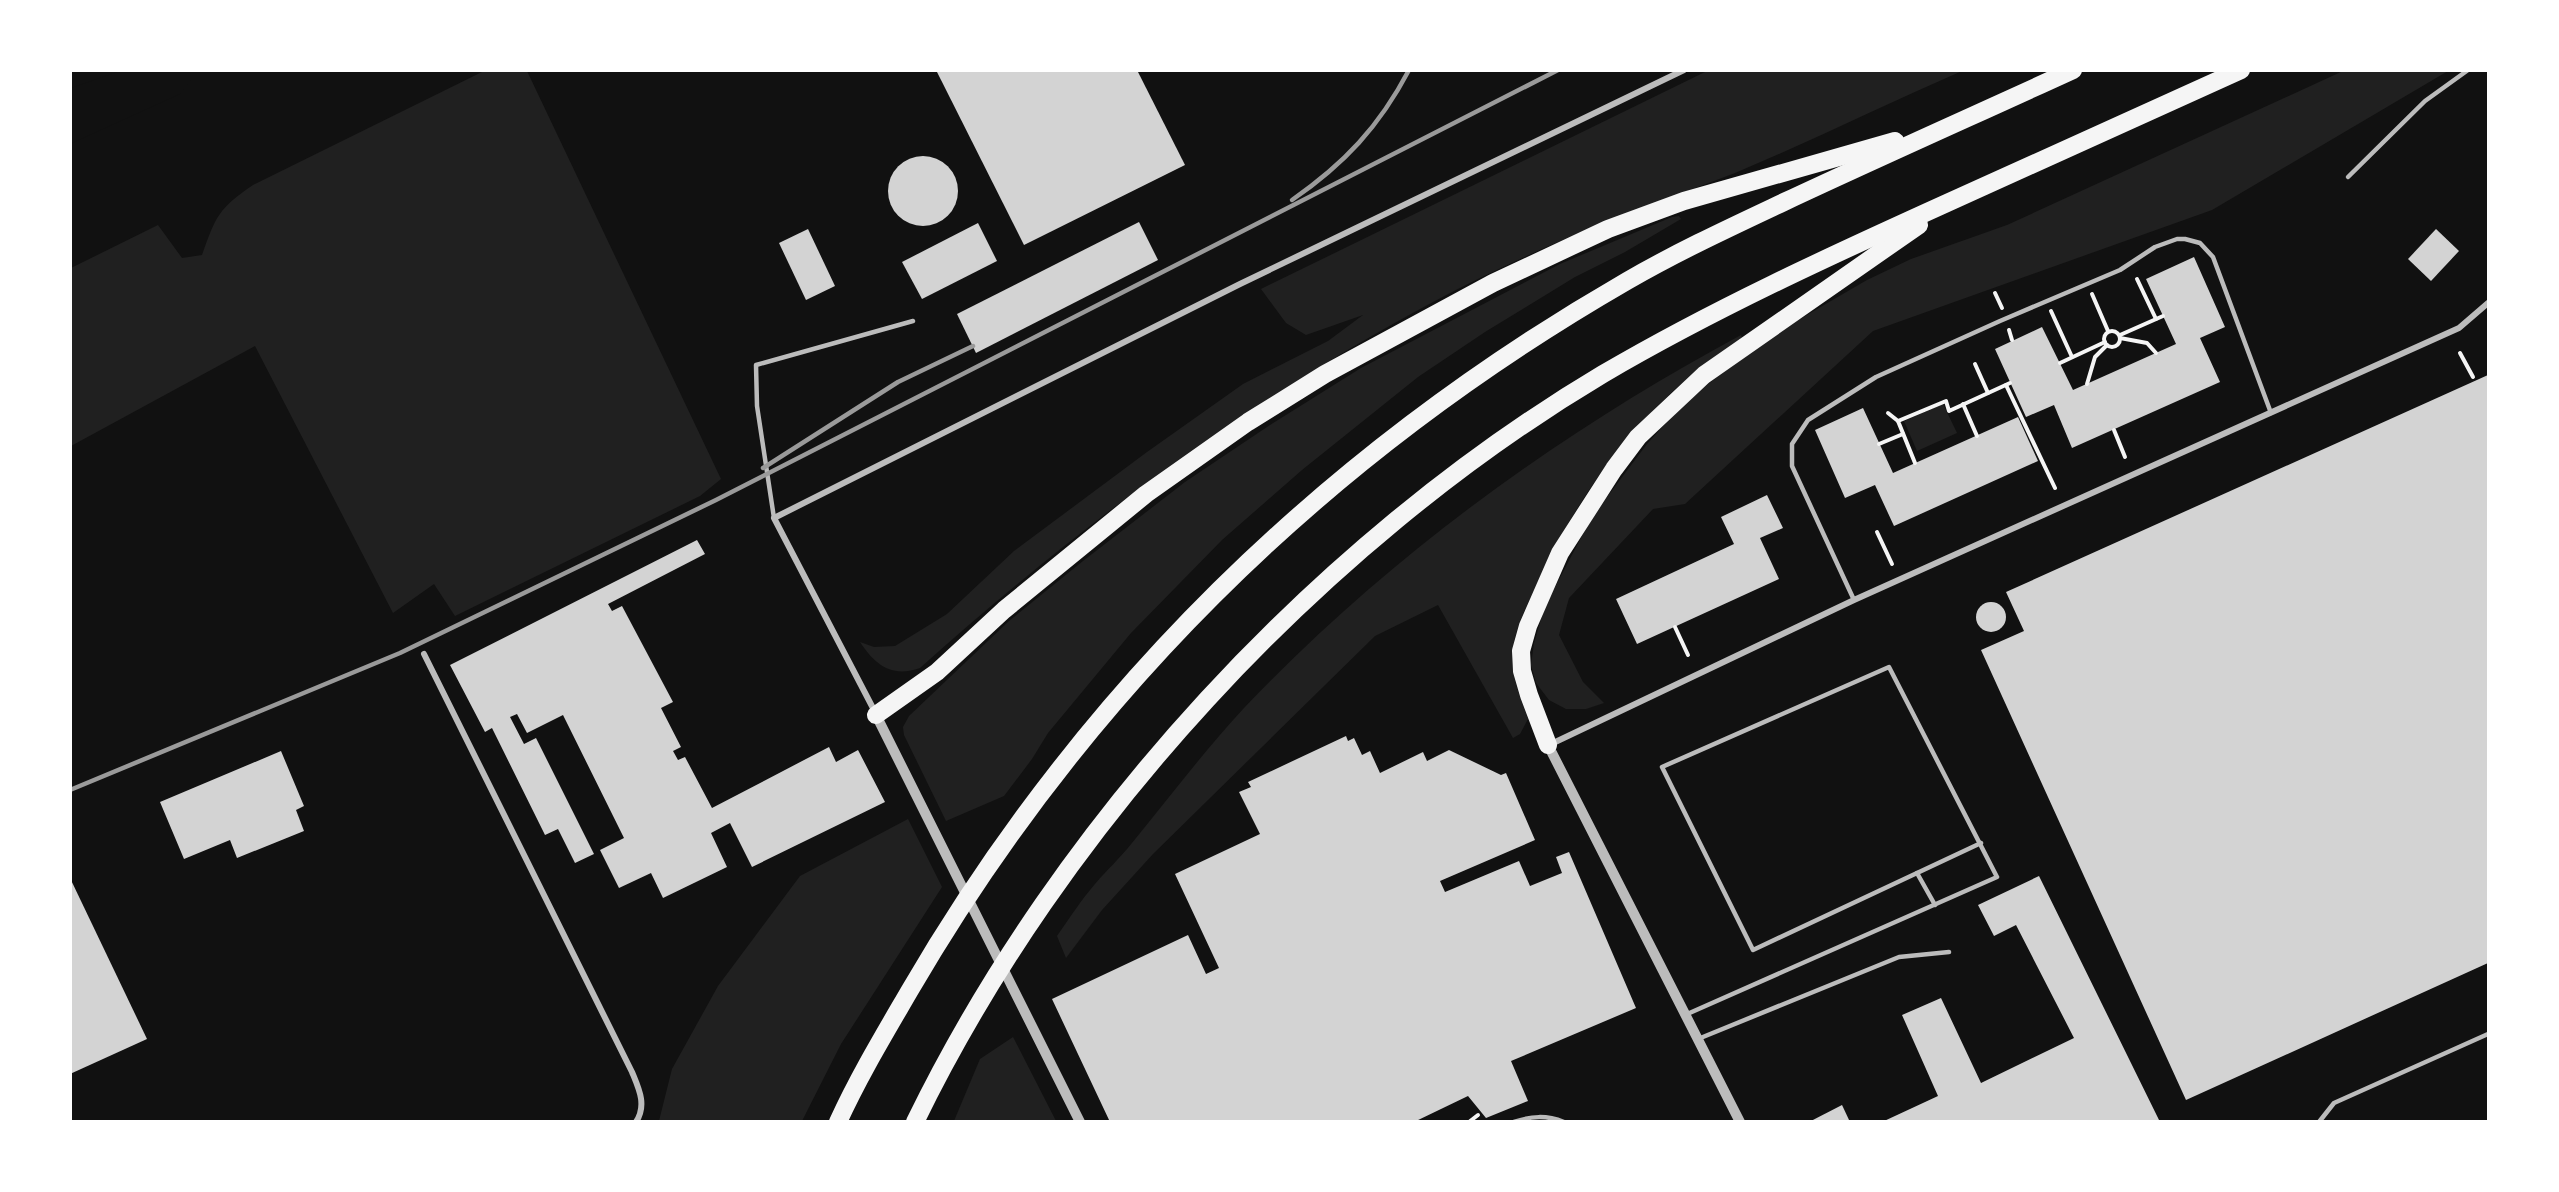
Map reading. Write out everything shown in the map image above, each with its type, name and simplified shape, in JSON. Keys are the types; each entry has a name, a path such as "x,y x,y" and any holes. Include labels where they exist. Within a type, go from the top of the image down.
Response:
{"highway":[{"path":"838,1122 878,1045 961,904 1016,825 1081,740 1156,654 1242,566 1329,488 1427,411 1527,341 1630,279 1756,215 2073,70"},
{"path":"915,1122 998,973 1083,848 1156,758 1234,672 1320,587 1410,509 1501,441 1600,376 1702,319 1809,265 2241,70"},
{"path":"876,715 937,672 1012,603 1146,494 1248,423 1326,374 1397,334 1493,283 1608,229 1684,201 1954,124"},
{"path":"1548,745 1522,671 1521,651 1528,626 1560,553 1620,461 1638,437 1704,375 1957,198"}],"street":[{"path":"1080,1122 876,715 774,518 1240,284 1684,70"},
{"path":"1740,1122 1548,745 1854,600 2459,328 2488,303"},
{"path":"424,654 632,1072 641,1094 642,1112 636,1122"}],"lane":[{"path":"2348,177 2425,101 2468,70"},
{"path":"1854,600 1792,466 1792,444 1815,414 1876,377 2120,270 2155,247 2177,239 2200,243 2213,257 2271,413"},
{"path":"774,518 757,406 756,365 913,321"},
{"path":"1685,1014 1997,877 1980,843 1889,667 1662,767 1753,950 1980,843"},
{"path":"1917,873 1935,905"},
{"path":"1698,1039 1899,957 1949,952"},
{"path":"2319,1122 2334,1103 2488,1034"},
{"path":"1514,1122 1529,1117 1550,1116 1564,1122"}],"path":[{"path":"2137,279 2156,319"},
{"path":"2087,284 2108,331"},
{"path":"2046,301 2072,357"},
{"path":"2060,363 2106,344 2115,347 2120,337 2163,316"},
{"path":"2108,331 2114,331 2120,337 2147,342 2156,353"},
{"path":"2106,344 2104,336 2108,331"},
{"path":"2087,384 2095,357 2106,344"},
{"path":"2460,353 2473,377"},
{"path":"1975,364 1988,393"},
{"path":"1898,421 1946,401 1949,411 2008,384 2055,488"},
{"path":"1963,404 1977,436"},
{"path":"1888,413 1898,421 1915,464"},
{"path":"2114,430 2125,457"},
{"path":"1879,444 1903,434"},
{"path":"1877,532 1892,564"},
{"path":"1675,627 1688,655"},
{"path":"1469,1122 1478,1115"}],"shaded area":[{"path":"484,71 527,71 721,479 700,496 455,616 434,584 393,613 255,346 71,446 71,268 158,225 182,258 202,255 215,222 225,207 253,185"},
{"path":"1707,71 1962,71 1735,173 1620,216 1539,250 1454,291 1364,340 1230,424 1165,470 1040,566 920,668 901,671 885,667 872,657 860,642 874,647 895,646 947,614 1014,551 1147,452 1243,384 1328,341 1363,315 1306,335 1286,323 1261,289"},
{"path":"2343,71 2448,71 2212,210 1873,331 1685,504 1653,509 1569,598 1559,635 1583,682 1604,703 1586,709 1566,709 1549,700 1536,683 1531,665 1534,643 1545,606 1592,517 1647,444 1677,411 1704,387 1776,333 1867,280 1911,259 2007,225"},
{"path":"1679,216 1681,219 1625,252 1575,277 1485,332 1418,377 1302,470 1222,540 1131,633 1048,733 1004,796 946,821 904,735 903,727 909,716 1009,621 1185,482 1361,368 1560,264"},
{"path":"1741,335 1742,338 1696,371 1644,421 1603,470 1568,523 1530,598 1515,637 1512,657 1514,673 1528,719 1520,734 1513,738 1438,605 1375,636 1153,854 1102,910 1066,958 1057,936 1085,896 1229,724 1299,652 1416,550 1478,502 1606,414"},
{"path":"1943,404 1957,433 1917,451 1904,421"},
{"path":"908,819 942,887 841,1044 802,1121 659,1121 672,1069 718,986 800,876"},
{"path":"1013,1037 1056,1121 954,1121 980,1059"}],"pier":[{"path":"120,71 198,71 180,94 70,144 71,88"}],"building":[{"path":"936,70 1137,70 1185,165 1024,245"},
{"path":"930,156 943,162 952,171 956,177 958,191 956,205 948,216 937,224 916,226 898,216 890,205 888,184 898,166 909,158"},
{"path":"1139,222 1158,260 976,353 957,314"},
{"path":"978,223 997,261 922,299 902,262"},
{"path":"808,229 835,286 806,300 779,243"},
{"path":"2436,229 2459,251 2431,281 2408,259"},
{"path":"2194,257 2225,327 2200,338 2220,382 2072,448 2054,405 2026,417 1995,349 2042,327 2073,390 2176,344 2146,279"},
{"path":"2488,375 2488,963 2186,1100 1981,650 2024,631 2006,592"},
{"path":"1863,408 1893,473 2018,417 2038,461 1894,526 1875,485 1845,498 1815,430"},
{"path":"1767,495 1783,528 1760,538 1779,579 1637,644 1616,599 1734,544 1721,517"},
{"path":"697,540 705,554 608,604 612,611 622,606 673,702 661,708 681,747 673,751 678,760 685,757 712,808 829,747 836,762 858,750 885,802 752,867 730,823 711,833 727,867 663,898 651,873 619,888 600,850 624,838 563,715 527,733 517,714 510,717 524,744 536,738 594,854 575,863 558,829 545,835 492,728 485,732 450,665"},
{"path":"1991,602 2002,606 2006,617 2002,628 1991,632 1980,628 1976,617 1980,606"},
{"path":"1346,736 1348,741 1354,738 1362,755 1370,751 1380,773 1423,752 1427,761 1449,750 1501,775 1506,773 1535,840 1440,881 1445,892 1519,861 1530,886 1562,873 1556,857 1569,852 1636,1008 1511,1061 1528,1101 1486,1118 1468,1096 1414,1122 1110,1122 1052,999 1188,935 1206,974 1219,968 1175,874 1260,834 1239,792 1251,787 1248,782"},
{"path":"281,751 304,806 296,810 304,831 237,858 230,840 184,859 160,802"},
{"path":"2039,876 2160,1122 1882,1122 1938,1096 1902,1015 1941,998 1981,1083 2074,1038 2016,925 1994,936 1978,905"},
{"path":"70,878 147,1039 70,1074"},
{"path":"1842,1105 1850,1122 1809,1122"}],"railway":[{"path":"1292,200 1328,173 1359,143 1373,127 1409,70"},
{"path":"70,790 400,653 716,500 1558,70"},
{"path":"763,468 898,382 973,346"}]}
